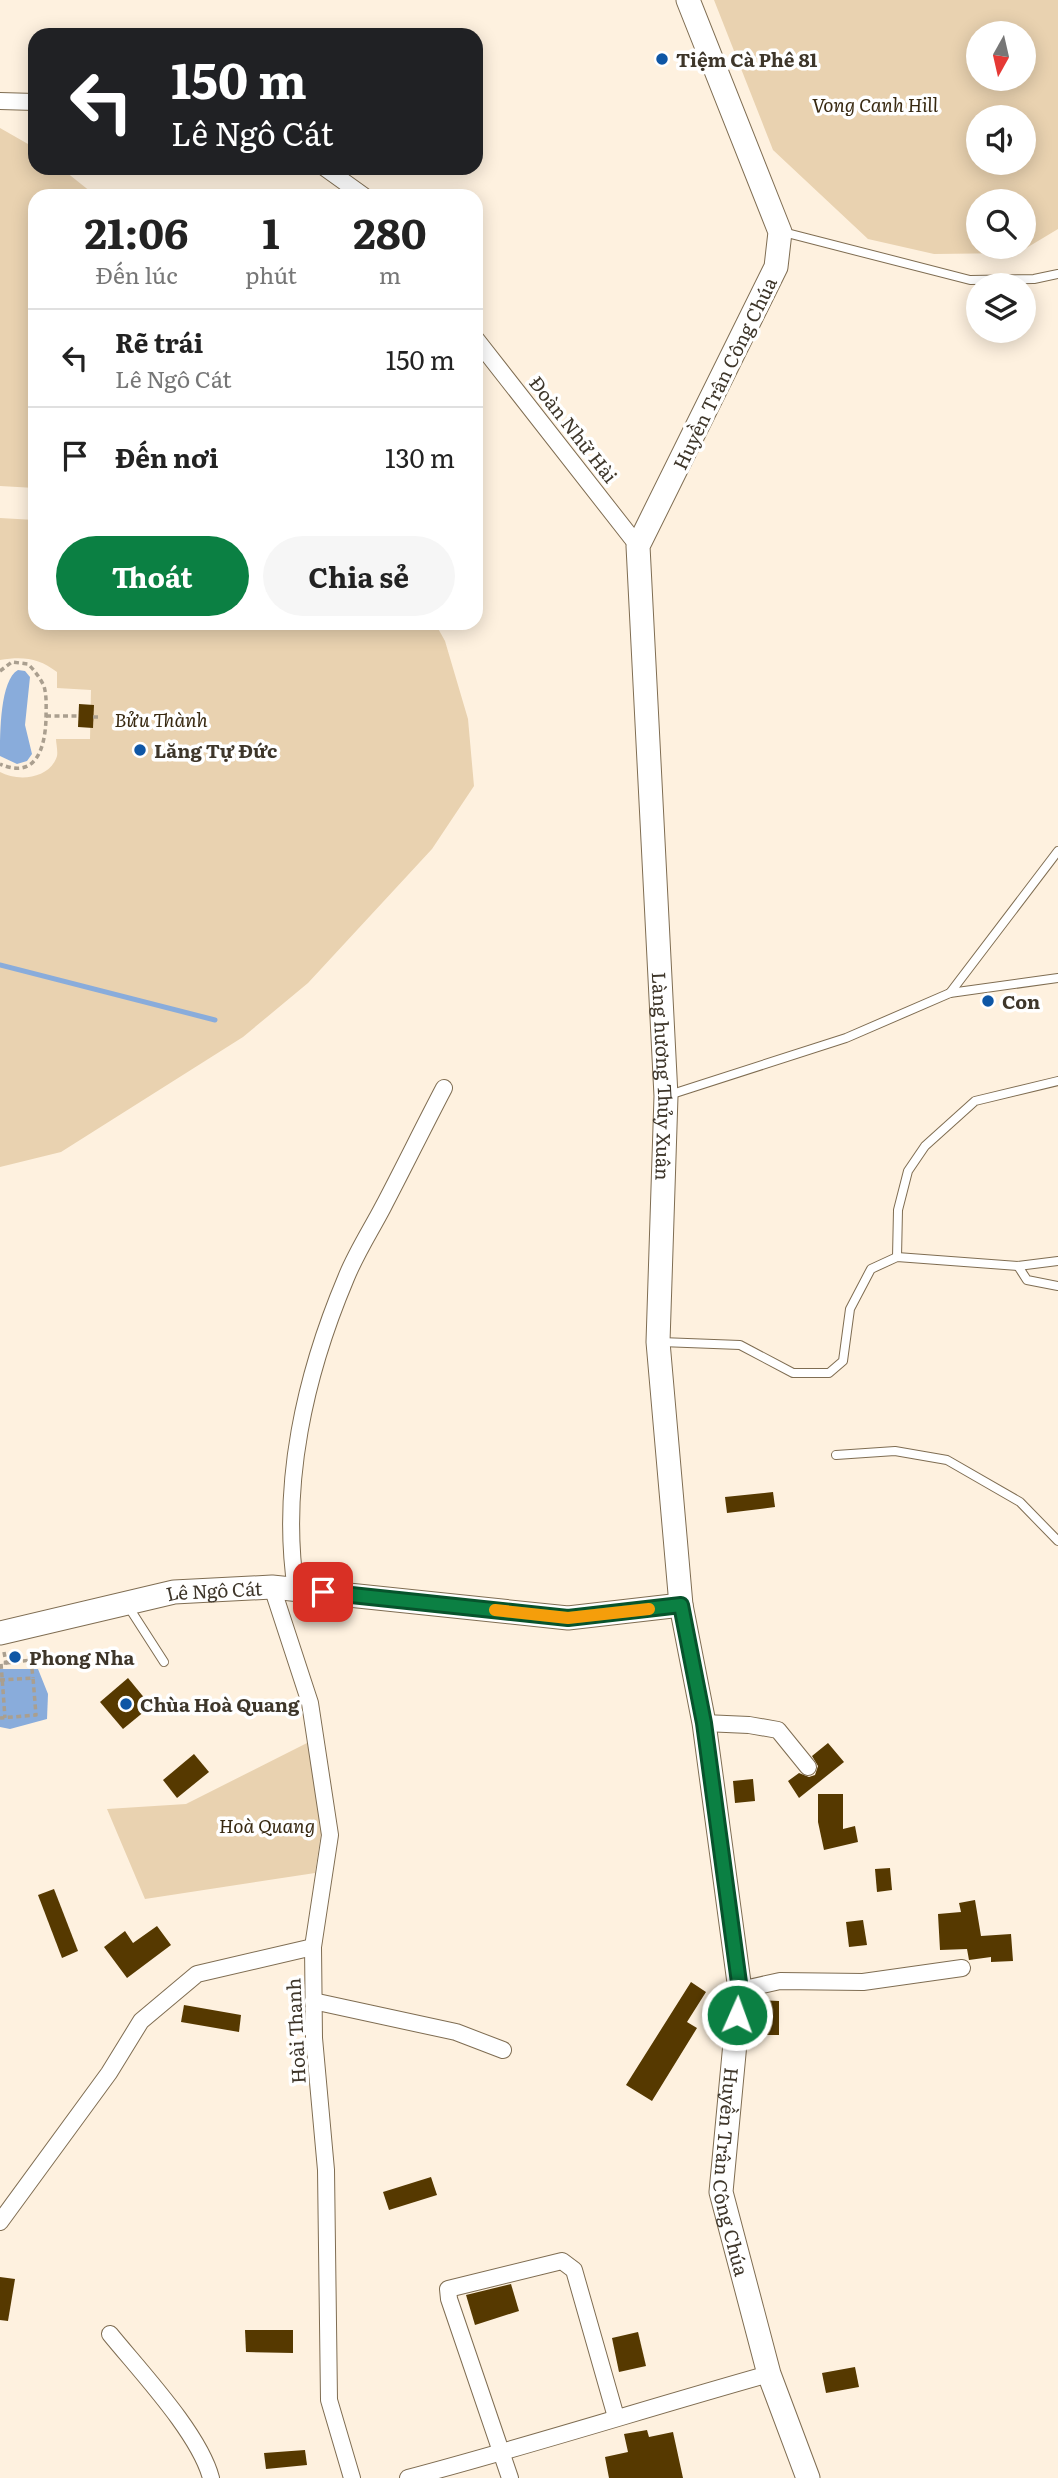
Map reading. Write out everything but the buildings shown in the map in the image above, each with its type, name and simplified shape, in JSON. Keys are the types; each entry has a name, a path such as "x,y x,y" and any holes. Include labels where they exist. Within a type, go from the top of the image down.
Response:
{"street":[{"name":"Huyền Trân Công Chúa","path":"638,546 776,267 780,232 688,0"},
{"path":"0,101 28,102"},
{"path":"335,175 354,189"},
{"name":"Đoàn Nhữ Hài","path":"483,348 638,546"},
{"name":"Làng hương Thủy Xuân","path":"638,546 666,1096 658,1342 681,1605"},
{"path":"296,1590 290,1552 290,1516 301,1424 311,1379 346,1276 444,1088"},
{"name":"Lê Ngô Cát","path":"0,1633 174,1592 272,1587 568,1618 681,1605"},
{"name":"Hoài Thanh","path":"272,1587 310,1703 330,1835 313,1947 314,2038 326,2170 329,2400 352,2478"},
{"name":"Huyền Trân Công Chúa","path":"681,1605 704,1723 740,1990 721,2192 769,2374 808,2478"},
{"path":"704,1723 749,1725 778,1730 808,1767"},
{"path":"0,2222 109,2073 141,2021 197,1974 313,1947"},
{"path":"740,1990 780,1981 863,1982 962,1968"},
{"path":"313,2001 456,2032 503,2050"},
{"path":"510,2478 449,2299 448,2289 562,2261 574,2270 616,2417"},
{"path":"110,2334 177,2416 209,2468 211,2478"},
{"path":"408,2478 502,2454 616,2417 769,2374"}],"lane":[{"path":"780,232 970,281 1034,279 1058,274"},
{"path":"950,993 1058,851"},
{"path":"666,1096 846,1038 950,993 1058,978"},
{"path":"897,1257 898,1210 908,1171 925,1146 975,1101 1058,1081"},
{"path":"658,1342 740,1345 793,1373 830,1373 843,1361 850,1309 871,1269 897,1257 1018,1266 1058,1261"},
{"path":"1018,1266 1027,1280 1058,1286"},
{"path":"835,1455 895,1451 947,1460 1020,1502 1058,1541"},
{"path":"127,1604 164,1662"}],"path":[{"path":"0,671 12,662 28,664 43,684 46,695 45,739 38,756 28,766 13,769 0,764"},
{"path":"46,716 78,716"},
{"path":"93,717 101,717"},
{"path":"1,1663 2,1718 36,1715 31,1660 6,1663"},
{"path":"1,1680 33,1678"}],"green space":[{"name":"Vong Canh Hill","path":"714,0 1058,0 1058,229 1036,242 1036,189 966,189 966,254 934,254 868,239 773,150"},
{"path":"0,128 28,144 28,175 70,175 87,189 28,189 28,488 0,486"},
{"name":"Bửu Thành","path":"0,518 28,520 28,630 439,630 445,641 468,719 474,786 432,849 308,983 243,1037 61,1152 0,1167 0,772 16,777 41,774 48,770 57,756 56,739 90,739 91,690 57,688 57,672 37,661 23,658 0,660"},
{"name":"Hoà Quang","path":"307,1743 323,1821 315,1873 145,1899 107,1809 186,1804"}],"water":[{"path":"18,670 25,671 30,677 25,725 32,754 27,761 17,764 0,756 0,746 4,696 12,676"},
{"path":"0,1669 38,1669 48,1694 47,1719 10,1729 0,1727"}],"waterway":[{"path":"0,965 215,1020"}],"slow traffic":[{"path":"495,1610 568,1618 649,1609"}],"place":[{"name":"Tiệm Cà Phê 81","path":"662,59"},
{"name":"Lăng Tự Đức","path":"140,750"},
{"name":"Con","path":"988,1001"},
{"name":"Phong Nha","path":"15,1657"},
{"name":"Chùa Hoà Quang","path":"126,1704"}],"route":[{"path":"323,1592 568,1618 681,1605 704,1723 740,1990 737,2015"}]}
